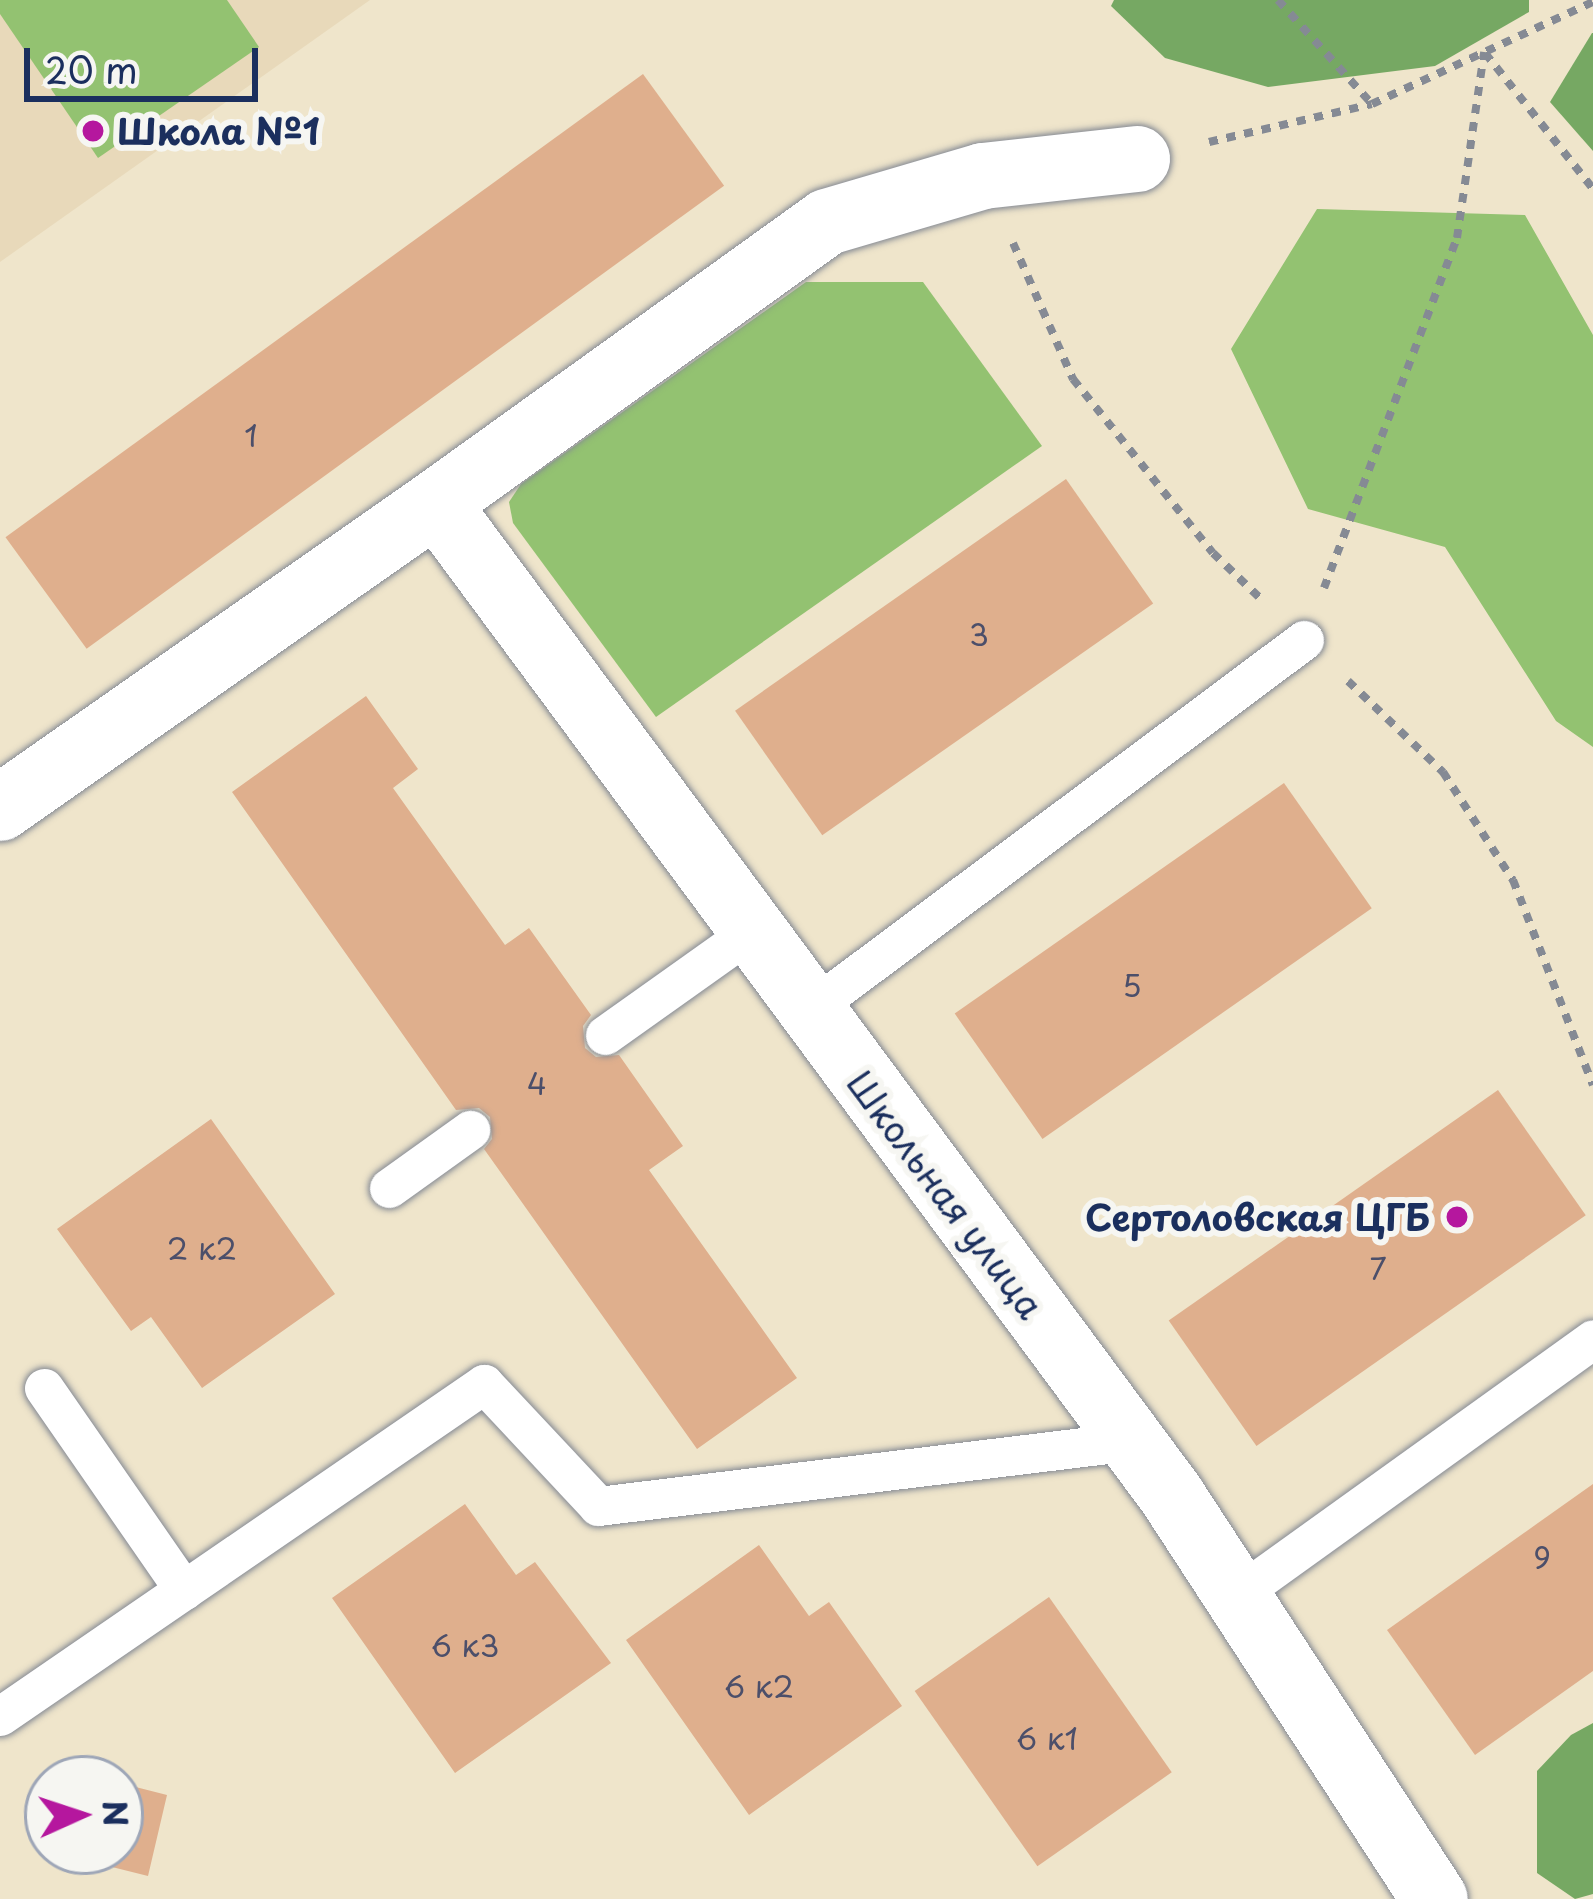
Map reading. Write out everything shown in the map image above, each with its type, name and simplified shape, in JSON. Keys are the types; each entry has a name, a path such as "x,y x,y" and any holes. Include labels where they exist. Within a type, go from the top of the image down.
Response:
{"street":[{"path":"0,808 436,503 827,221 983,176 1137,159"},
{"name":"Школьная улица","path":"436,503 1132,1442 1435,1899"}],"lane":[{"path":"809,1010 1304,640"},
{"path":"604,1035 750,932"},
{"path":"389,1188 470,1130"},
{"path":"1237,1595 1593,1339"},
{"path":"0,1716 484,1384 598,1506 1132,1442"},
{"path":"44,1388 184,1590"}],"path":[{"path":"1278,0 1372,104"},
{"path":"1137,159 1372,104 1593,2"},
{"path":"1484,52 1593,189"},
{"path":"1304,640 1457,238 1484,52"}],"shaded area":[{"name":"Школа №1","path":"0,0 370,0 0,262"}],"green space":[{"path":"0,0 227,0 259,47 98,158 0,14"},
{"path":"1114,0 1529,0 1529,12 1435,66 1268,87 1165,58 1111,6"},
{"path":"1593,33 1593,151 1550,102"},
{"path":"1317,209 1525,215 1593,335 1593,747 1556,721 1445,547 1308,509 1231,349"},
{"path":"806,282 923,282 1042,446 656,717 513,523 509,502 521,484"},
{"path":"1593,1723 1593,1894 1575,1899 1537,1873 1537,1771 1571,1735"}],"building":[{"path":"643,74 724,186 87,649 5,537"},
{"path":"1066,479 1153,604 822,835 735,711"},
{"path":"366,696 418,769 393,788 505,945 529,928 591,1015 583,1026 585,1048 596,1057 619,1055 683,1146 649,1170 797,1378 697,1449 484,1149 492,1139 490,1117 479,1108 456,1110 232,792"},
{"path":"1284,783 1372,908 1042,1139 955,1014"},
{"path":"1498,1090 1586,1215 1256,1446 1169,1321"},
{"path":"211,1119 335,1294 202,1388 151,1317 131,1331 57,1229"},
{"path":"1593,1484 1593,1671 1475,1755 1387,1630"},
{"path":"465,1504 516,1575 535,1562 611,1663 455,1773 332,1598"},
{"path":"759,1545 809,1616 829,1602 902,1706 749,1815 626,1640"},
{"path":"1049,1597 1172,1772 1037,1866 915,1691"},
{"path":"144,1789 167,1795 148,1876 144,1875"}],"place":[{"name":"Школа №1","path":"93,131"},
{"name":"Сертоловская ЦГБ","path":"1457,1217"}]}
